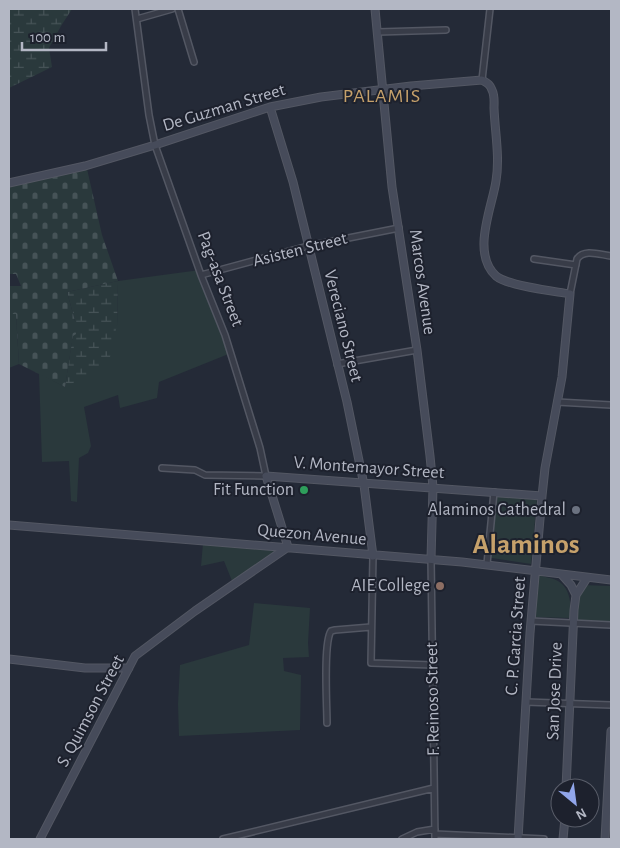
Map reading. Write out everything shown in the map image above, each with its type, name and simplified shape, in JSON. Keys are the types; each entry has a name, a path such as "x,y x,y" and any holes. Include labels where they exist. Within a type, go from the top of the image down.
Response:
{"street":[{"name":"Pag-asa Street","path":"135,9 155,145 201,275 225,335 288,547"},
{"path":"137,19 172,9"},
{"path":"178,9 194,62"},
{"name":"Marcos Avenue","path":"375,9 392,187 417,350 433,488 431,559"},
{"path":"490,9 482,80 490,84 494,94 498,151 496,183 486,220 484,243 489,266 498,278 508,282 570,294"},
{"path":"378,32 446,30"},
{"name":"De Guzman Street","path":"9,183 85,166 270,107 383,90 482,80"},
{"name":"Vereciano Street","path":"270,107 293,182 347,402 364,484 373,556"},
{"name":"Asisten Street","path":"201,275 308,246 398,228"},
{"name":"C. P. Garcia Street","path":"519,838 531,621 542,496 545,468 562,377 570,294 577,258 580,254 585,252 611,256"},
{"path":"534,259 576,265"},
{"path":"337,364 417,350"},
{"path":"557,402 611,405"},
{"name":"V. Montemayor Street","path":"162,468 195,470 205,475 266,476 542,496"},
{"path":"487,564 494,492"},
{"name":"Quezon Avenue","path":"9,526 487,564 611,580"},
{"name":"S. Quimson Street","path":"40,839 136,656 195,611 288,547"},
{"path":"373,556 372,663 433,665"},
{"name":"F. Reinoso Street","path":"431,559 435,834"},
{"path":"560,574 571,584 576,595"},
{"name":"San Jose Drive","path":"566,778 573,623 576,595 587,578"},
{"path":"531,621 611,625"},
{"path":"326,723 326,658 329,635 331,631 335,630 371,627"},
{"path":"9,659 85,668 129,668"},
{"path":"526,702 611,705"},
{"path":"606,839 611,731"},
{"path":"223,839 434,788"},
{"path":"402,839 417,832 544,839"}],"green space":[{"path":"9,9 72,9 49,48 52,67 9,88"},
{"path":"87,169 102,235 118,281 67,292 75,321 76,334 73,336 65,387 19,364 16,314 9,314 9,286 21,286 16,274 9,274 9,186"},
{"path":"200,270 231,353 159,382 157,398 120,408 118,395 84,407 91,446 88,453 79,458 77,502 71,501 69,461 42,462 39,373 65,387 117,325 118,281"},
{"path":"118,281 117,325 108,366 65,387 75,321 67,292"},
{"path":"9,314 16,314 19,364 9,368"},
{"path":"491,493 537,498 531,564 485,557"},
{"path":"203,543 279,549 232,581 224,561 201,566"},
{"path":"538,575 556,580 566,588 571,618 533,617"},
{"path":"583,585 611,586 611,622 576,620 580,592"},
{"path":"254,603 310,608 309,657 283,658 284,671 301,675 300,730 179,736 180,665 249,645"}],"place":[{"name":"Fit Function","path":"304,490"},
{"name":"Alaminos Cathedral","path":"576,510"},
{"name":"AIE College","path":"440,586"}],"district":[{"name":"PALAMIS","path":"382,96"},
{"name":"Alaminos","path":"526,545"}]}
